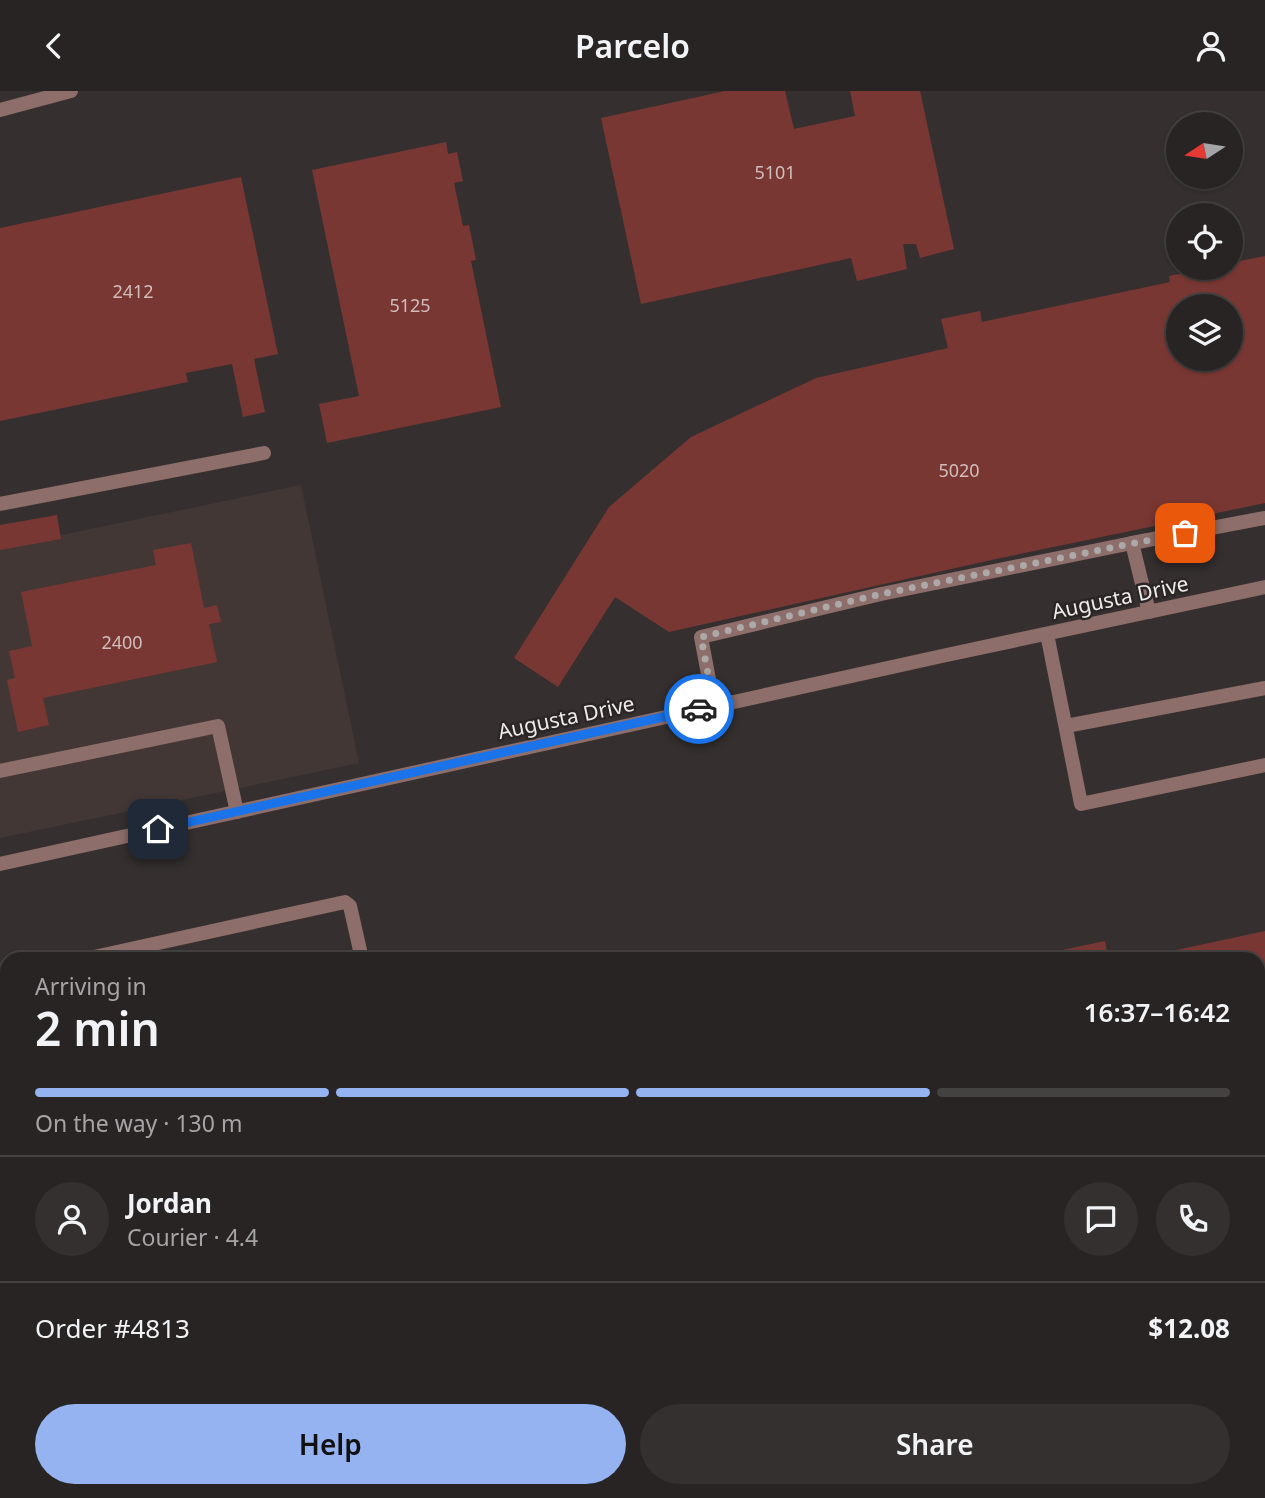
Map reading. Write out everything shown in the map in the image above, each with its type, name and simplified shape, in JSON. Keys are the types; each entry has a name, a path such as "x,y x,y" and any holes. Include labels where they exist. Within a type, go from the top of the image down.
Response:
{"street":[{"path":"0,110 71,91"},
{"path":"0,504 264,453"},
{"path":"714,706 701,637 881,594 1265,518"},
{"path":"1132,543 1149,612"},
{"name":"Augusta Drive","path":"0,864 1265,587"},
{"path":"1047,634 1081,804 1262,769"},
{"path":"1066,726 1265,688"},
{"path":"0,771 218,726 237,812"},
{"path":"117,952 345,902 350,906 360,952"}],"shaded area":[{"path":"301,485 359,763 0,838 0,548"}],"building":[{"path":"725,91 785,91 794,129 855,116 850,91 920,91 954,249 920,258 916,244 903,244 907,269 857,281 851,258 641,304 601,118"},
{"path":"446,142 448,154 457,152 463,181 454,183 463,226 469,225 476,260 471,261 501,407 327,443 319,404 359,396 312,170"},
{"path":"241,177 278,354 254,359 265,412 243,417 232,364 186,373 188,382 0,421 0,228"},
{"path":"1265,256 1265,503 996,559 669,632 615,597 558,687 514,658 609,507 691,437 816,378 948,348 941,319 980,311 982,322 1170,282 1243,280 1243,260"},
{"path":"57,515 61,539 0,550 0,525"},
{"path":"191,543 204,608 217,605 221,622 209,624 217,662 43,698 49,725 18,732 7,680 15,678 9,651 32,646 21,592 156,565 153,550"},
{"path":"1265,931 1265,952 1167,952"},
{"path":"1105,941 1107,952 1053,952"}],"way so far":[{"path":"699,709 714,706 701,637 881,594 1185,533"}],"route":[{"path":"158,829 699,709"}]}
